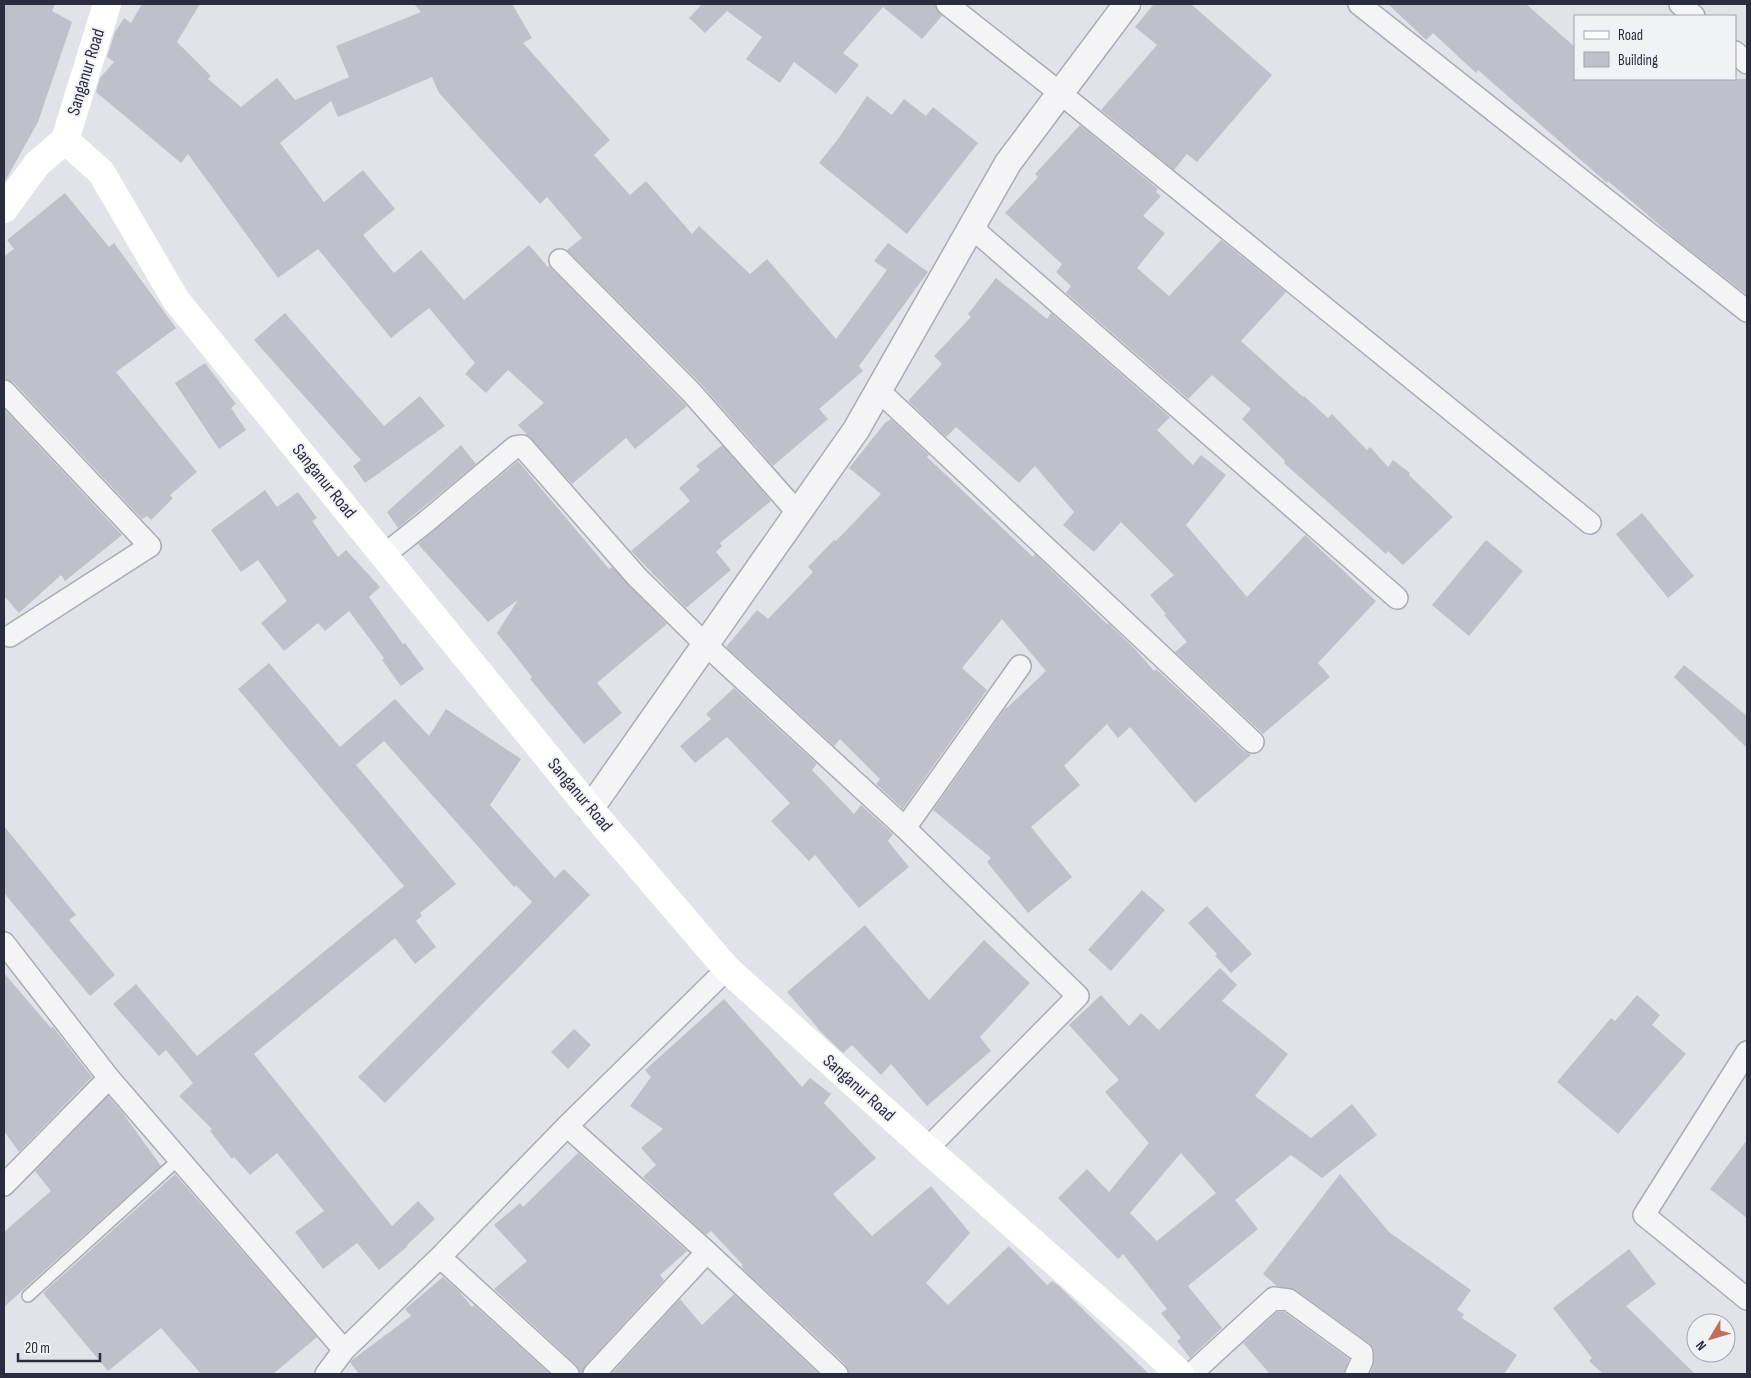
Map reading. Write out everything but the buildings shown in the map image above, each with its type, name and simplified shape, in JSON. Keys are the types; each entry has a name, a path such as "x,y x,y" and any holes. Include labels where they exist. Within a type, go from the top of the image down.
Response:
{"main road":[{"name":"Sanganur Road","path":"107,4 65,140 101,172 176,300 590,809 727,969 1180,1374"},
{"path":"4,209 37,164 65,140"}],"street":[{"path":"947,4 1060,93 1590,523"},
{"path":"590,809 856,430 1008,162 1127,4"},
{"path":"1359,4 1747,311"},
{"path":"1680,4 1693,15"},
{"path":"1736,53 1747,63"},
{"path":"971,227 1396,598"},
{"path":"560,260 692,394 798,513"},
{"path":"878,390 1253,742"},
{"path":"4,391 150,546 6,634"},
{"path":"384,555 428,521 515,447 522,446 637,577 706,645 904,828 1078,996 927,1149"},
{"path":"904,828 1020,666"},
{"path":"4,944 109,1078 344,1350"},
{"path":"327,1374 344,1350 440,1257 567,1126 727,969"},
{"path":"1747,1052 1644,1215 1747,1299"},
{"path":"4,1185 109,1078"},
{"path":"567,1126 707,1252 837,1374"},
{"path":"594,1374 707,1252"},
{"path":"440,1257 568,1374"},
{"path":"1191,1374 1274,1298 1289,1300 1362,1354 1362,1361 1356,1374"}],"lane":[{"path":"28,1296 179,1159"}]}
